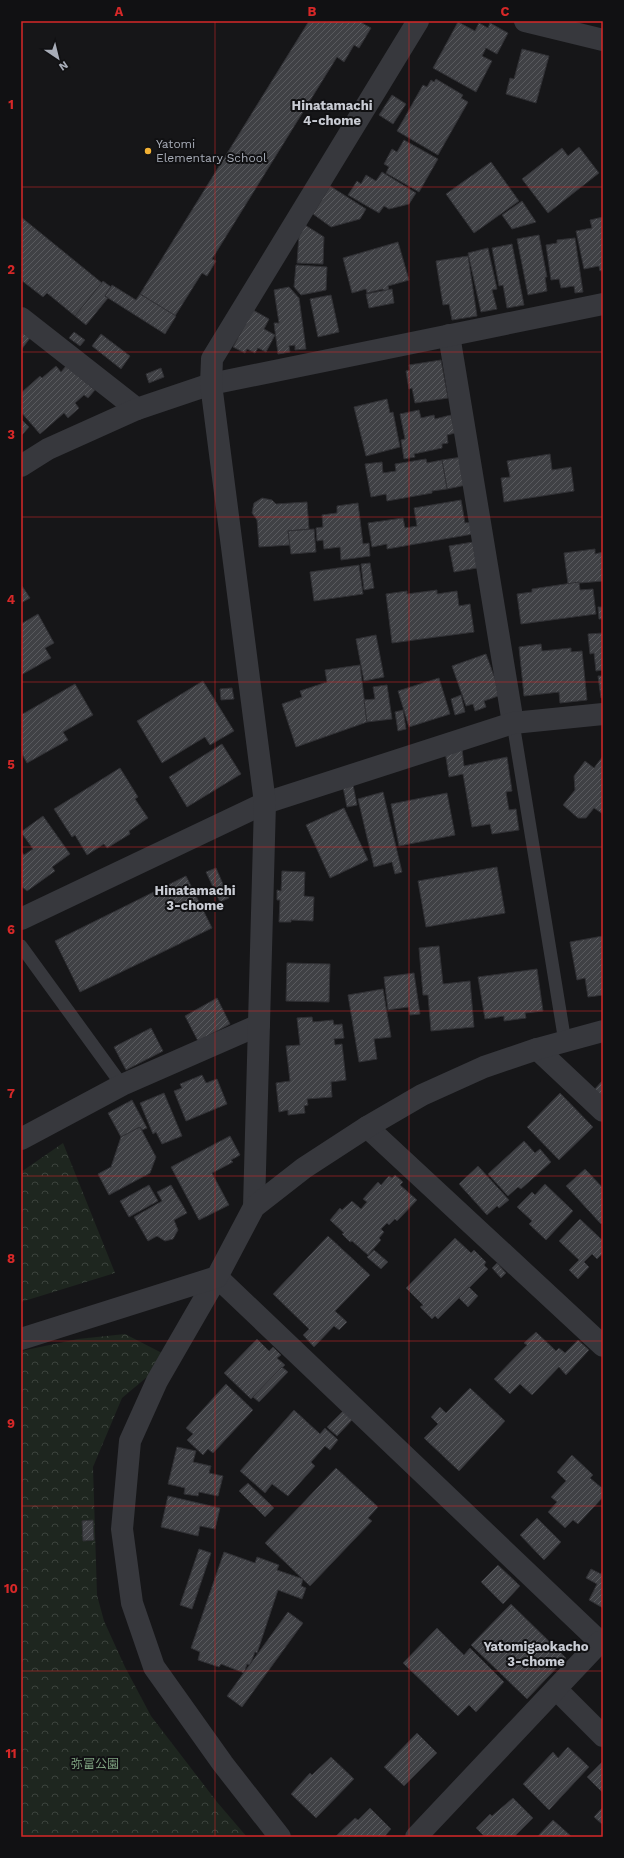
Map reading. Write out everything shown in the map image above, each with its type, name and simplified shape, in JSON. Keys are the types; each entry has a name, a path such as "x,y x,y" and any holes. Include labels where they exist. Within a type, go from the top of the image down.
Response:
{"street":[{"path":"254,1207 265,803 211,384 212,359 418,21"},
{"path":"525,21 603,40"},
{"path":"21,466 48,449 137,410 211,384 603,304"},
{"path":"21,318 137,410"},
{"path":"449,335 514,723"},
{"path":"21,919 265,803 514,723 603,714"},
{"path":"21,1139 122,1085 259,1025"},
{"path":"280,1837 223,1764 154,1668 132,1603 122,1529 130,1441 157,1381 217,1277 254,1207 304,1168 367,1127 422,1095 484,1067 537,1049 603,1031"},
{"path":"537,1049 603,1112"},
{"path":"367,1127 603,1346"},
{"path":"21,1339 217,1277"},
{"path":"217,1277 602,1642 416,1837"},
{"path":"556,1689 603,1736"}],"lane":[{"path":"514,723 565,1042"},
{"path":"21,946 122,1085"}],"green space":[{"path":"63,1143 115,1273 21,1302 21,1172"},
{"name":"弥富公園","path":"125,1334 162,1353 153,1372 122,1398 93,1467 97,1595 104,1621 125,1667 151,1716 217,1802 247,1837 21,1837 21,1351 78,1339"}],"building":[{"path":"309,21 363,21 362,23 371,28 359,48 354,45 344,62 337,57 212,259 216,261 207,276 202,273 175,316 140,294"},
{"path":"458,22 475,31 479,23 488,28 490,23 508,33 497,54 486,48 482,56 492,61 476,92 433,68"},
{"path":"522,49 549,56 536,103 506,94 510,78 514,79"},
{"path":"436,79 463,95 461,98 468,102 438,155 397,131 423,85 427,87 431,80 434,82"},
{"path":"392,95 406,104 393,124 379,115"},
{"path":"404,140 438,159 419,192 386,173 389,167 384,164 392,149 397,152"},
{"path":"579,147 599,173 548,213 522,179 562,148 568,156"},
{"path":"491,162 519,201 474,233 446,194"},
{"path":"382,172 416,193 409,204 389,209 384,206 379,213 348,195 357,181 361,184 366,175 376,181"},
{"path":"330,186 366,209 360,219 331,227 313,214"},
{"path":"522,201 536,222 512,229 502,215"},
{"path":"21,217 102,283 75,316 47,293 43,297 21,280"},
{"path":"603,217 603,270 600,271 599,266 584,269 576,231 592,228 590,220"},
{"path":"305,225 324,237 323,264 297,263 299,235"},
{"path":"539,235 547,277 545,277 547,291 528,295 517,239"},
{"path":"575,238 583,292 575,293 574,286 561,288 559,279 551,280 546,245 557,243 557,240"},
{"path":"398,242 409,280 388,286 389,290 384,291 383,289 367,293 366,289 352,293 343,258"},
{"path":"512,244 524,305 507,308 503,285 499,286 492,248"},
{"path":"488,248 497,289 492,290 497,309 481,312 468,253"},
{"path":"468,256 477,316 452,320 449,304 443,305 436,261"},
{"path":"296,265 327,267 326,290 301,295 294,287"},
{"path":"103,281 111,287 105,296 108,298 86,325 75,316"},
{"path":"112,285 136,300 140,294 176,316 165,334 105,296"},
{"path":"289,287 299,298 306,349 295,350 295,345 289,346 290,352 278,354 274,323 279,323 274,290"},
{"path":"392,289 394,303 369,308 366,294"},
{"path":"331,295 339,332 318,337 310,299"},
{"path":"253,310 269,319 264,329 275,335 266,352 258,348 255,353 247,349 245,353 233,347"},
{"path":"21,331 30,338 21,350"},
{"path":"74,332 85,340 80,346 69,338"},
{"path":"101,334 130,356 121,369 92,346"},
{"path":"441,360 448,398 415,403 412,388 409,389 406,371 410,370 409,365"},
{"path":"56,366 61,372 66,366 95,390 88,398 84,395 75,403 79,408 68,418 64,413 40,434 21,412 21,393 40,376 42,378"},
{"path":"161,368 164,377 149,383 146,374"},
{"path":"387,399 390,413 393,412 400,447 366,456 354,407"},
{"path":"419,410 421,418 434,415 435,419 451,415 455,433 447,435 448,443 442,444 442,448 414,454 415,457 404,459 401,440 405,439 400,414"},
{"path":"21,419 29,427 21,436"},
{"path":"550,454 552,470 571,467 574,491 504,502 501,478 510,477 507,461"},
{"path":"462,457 466,485 447,489 442,460"},
{"path":"426,459 427,463 442,460 447,489 387,501 386,494 371,497 365,464 382,462 383,473 396,471 395,464"},
{"path":"262,498 272,500 276,504 307,502 309,529 288,531 290,545 259,547 257,520 252,513 254,503"},
{"path":"461,500 465,523 471,522 473,534 387,549 387,544 372,547 368,523 403,518 405,528 417,526 414,508"},
{"path":"358,503 363,544 369,543 370,556 341,560 340,547 324,549 323,540 317,541 316,528 323,527 322,515 337,513 337,506"},
{"path":"314,529 316,552 291,554 288,531"},
{"path":"473,542 477,568 454,572 449,546"},
{"path":"595,549 595,554 603,552 603,581 568,584 564,553"},
{"path":"370,563 374,588 364,590 361,564"},
{"path":"359,565 363,594 314,601 310,572"},
{"path":"579,582 580,590 593,589 596,614 521,624 517,594 532,592 532,589"},
{"path":"22,586 30,598 21,603 21,587"},
{"path":"437,590 437,594 457,591 459,606 470,604 474,632 392,643 386,594 407,591 407,594"},
{"path":"598,607 603,607 603,619 599,619"},
{"path":"38,614 54,643 45,648 51,658 21,675 21,624"},
{"path":"603,633 603,670 596,671 594,653 590,654 588,634"},
{"path":"376,635 384,677 364,681 356,639"},
{"path":"541,644 542,651 571,648 571,652 582,651 587,700 560,703 559,692 524,696 519,647"},
{"path":"486,654 501,695 484,701 486,707 475,711 473,704 466,706 452,666"},
{"path":"360,665 367,722 296,747 282,704 302,697 300,691 327,682 325,670"},
{"path":"598,676 603,676 603,698 601,698"},
{"path":"439,678 450,714 409,727 398,691"},
{"path":"203,681 234,731 210,745 205,737 162,763 137,721"},
{"path":"75,684 93,715 63,732 68,740 27,763 21,752 21,715"},
{"path":"387,685 392,719 367,722 364,700 375,699 373,687"},
{"path":"232,688 234,699 221,700 220,689"},
{"path":"461,695 465,712 455,715 451,699"},
{"path":"403,710 406,729 398,731 395,712"},
{"path":"222,744 241,774 187,807 169,777"},
{"path":"462,748 464,766 507,757 512,791 506,792 509,810 516,809 519,830 492,834 490,824 472,827 463,774 449,777 445,751"},
{"path":"603,756 603,814 594,808 586,818 578,818 563,805 575,790 574,776 585,761 594,768"},
{"path":"120,768 138,797 135,799 148,818 129,831 130,834 107,848 104,844 87,855 75,835 72,837 54,809"},
{"path":"353,785 357,805 347,807 343,787"},
{"path":"383,792 402,872 395,874 392,862 374,867 358,799"},
{"path":"447,793 455,835 399,846 391,804"},
{"path":"344,808 368,860 330,878 306,825"},
{"path":"43,816 70,854 52,867 55,871 27,891 21,886 21,851 24,855 33,849 21,832"},
{"path":"497,867 505,913 426,927 418,881"},
{"path":"216,868 229,898 220,902 206,872"},
{"path":"282,871 305,872 304,896 314,897 313,921 291,920 291,922 279,922 280,900 277,900 277,890 281,891"},
{"path":"186,876 212,928 80,992 55,941"},
{"path":"603,936 603,995 588,997 585,978 577,980 570,942"},
{"path":"439,946 443,984 470,981 474,1027 431,1031 428,995 423,995 419,948"},
{"path":"287,963 330,964 329,1002 286,1001"},
{"path":"537,969 543,1011 525,1013 526,1018 504,1021 504,1016 485,1019 478,977"},
{"path":"414,973 420,1014 410,1015 408,1007 388,1010 384,977"},
{"path":"383,989 391,1037 374,1039 377,1059 359,1062 348,995"},
{"path":"217,998 230,1024 198,1041 185,1016"},
{"path":"312,1017 313,1022 333,1020 334,1025 342,1024 344,1038 334,1039 335,1045 342,1044 346,1080 331,1082 332,1097 307,1099 308,1105 304,1106 305,1113 288,1115 288,1110 279,1112 276,1083 290,1081 286,1046 300,1045 297,1018"},
{"path":"151,1028 163,1051 126,1070 114,1047"},
{"path":"202,1075 206,1083 217,1079 227,1104 186,1121 174,1091 182,1088 180,1084"},
{"path":"603,1080 603,1099 594,1090"},
{"path":"164,1093 182,1136 162,1144 156,1132 153,1134 140,1103"},
{"path":"560,1093 593,1127 559,1160 527,1127"},
{"path":"132,1100 147,1128 142,1130 140,1127 121,1137 108,1113"},
{"path":"140,1127 156,1157 150,1173 109,1195 98,1174 111,1167 121,1137"},
{"path":"230,1136 240,1155 231,1160 233,1162 212,1173 229,1205 199,1220 171,1167"},
{"path":"524,1141 535,1153 540,1149 551,1162 521,1189 518,1187 508,1196 488,1174"},
{"path":"478,1166 509,1200 499,1208 497,1206 487,1215 459,1184"},
{"path":"585,1169 603,1188 603,1222 601,1224 566,1186"},
{"path":"395,1175 403,1182 400,1185 417,1200 397,1221 395,1219 389,1225 387,1223 381,1229 384,1232 379,1238 381,1240 368,1255 352,1241 350,1242 342,1234 344,1233 330,1220 340,1208 342,1210 352,1201 361,1209 367,1202 363,1199 378,1182 381,1185 389,1176 392,1178"},
{"path":"545,1184 573,1211 546,1240 529,1224 532,1221 517,1207 532,1192 535,1195"},
{"path":"149,1185 158,1201 129,1217 120,1201"},
{"path":"171,1185 187,1213 174,1220 178,1230 173,1239 165,1241 157,1236 148,1241 134,1217 162,1201 157,1192"},
{"path":"580,1219 603,1241 603,1253 597,1259 592,1254 584,1262 589,1267 578,1279 569,1270 579,1260 559,1241"},
{"path":"328,1236 370,1275 335,1311 347,1322 339,1330 334,1326 314,1347 303,1335 309,1329 273,1294"},
{"path":"455,1238 471,1253 474,1250 486,1262 484,1265 488,1269 438,1319 435,1316 432,1319 420,1307 423,1305 406,1288"},
{"path":"374,1250 388,1262 381,1269 367,1257"},
{"path":"497,1263 506,1273 501,1278 492,1268"},
{"path":"469,1287 478,1296 468,1307 459,1298"},
{"path":"536,1332 556,1351 559,1348 565,1353 578,1340 589,1350 566,1375 559,1367 532,1395 520,1384 510,1394 494,1379 527,1345 524,1343"},
{"path":"257,1339 269,1351 273,1347 281,1355 277,1358 285,1365 251,1399 224,1373"},
{"path":"282,1367 288,1372 259,1402 253,1397"},
{"path":"226,1384 253,1410 213,1453 208,1449 203,1455 187,1440 193,1434 186,1428"},
{"path":"470,1388 505,1421 459,1471 424,1438 438,1424 431,1417 440,1407 446,1413"},
{"path":"294,1410 320,1434 325,1428 338,1440 330,1450 325,1446 311,1462 315,1466 288,1496 272,1484 265,1493 240,1471"},
{"path":"343,1411 352,1420 337,1436 327,1427"},
{"path":"177,1447 196,1451 193,1462 211,1466 209,1473 223,1476 218,1496 199,1492 198,1496 184,1494 185,1488 168,1484"},
{"path":"572,1455 593,1475 590,1478 603,1489 603,1497 578,1524 573,1520 565,1528 548,1512 557,1502 551,1497 566,1481 557,1472"},
{"path":"336,1468 378,1507 368,1518 372,1521 310,1586 265,1543"},
{"path":"248,1483 274,1508 265,1517 239,1491"},
{"path":"168,1496 220,1508 215,1529 200,1526 198,1536 161,1527"},
{"path":"537,1518 561,1542 544,1560 520,1535"},
{"path":"93,1520 94,1540 83,1541 82,1521"},
{"path":"199,1549 211,1553 192,1609 180,1605"},
{"path":"224,1552 255,1563 257,1557 279,1565 277,1570 303,1579 301,1586 306,1588 302,1599 278,1590 257,1653 255,1652 250,1665 247,1664 244,1673 221,1664 219,1667 198,1660 200,1652 191,1648"},
{"path":"498,1565 520,1586 503,1604 481,1582"},
{"path":"591,1569 601,1574 603,1570 603,1608 589,1600 597,1584 586,1578"},
{"path":"511,1604 566,1658 527,1699 471,1645"},
{"path":"288,1612 303,1623 242,1707 227,1696"},
{"path":"437,1628 464,1655 470,1648 504,1682 476,1712 469,1705 458,1716 403,1663"},
{"path":"417,1733 437,1753 404,1786 384,1767"},
{"path":"568,1747 589,1767 549,1810 523,1784 553,1752 558,1758"},
{"path":"331,1757 354,1779 316,1818 291,1794 310,1773 312,1775"},
{"path":"603,1761 603,1793 587,1777"},
{"path":"513,1798 533,1818 514,1837 485,1837 476,1828 490,1814 492,1816"},
{"path":"603,1807 603,1825 594,1817"},
{"path":"370,1808 391,1829 384,1837 335,1837 355,1818 358,1820"},
{"path":"553,1820 572,1837 537,1837"}],"place":[{"name":"Yatomi Elementary School","path":"148,151"}],"district":[{"name":"Hinatamachi 4-chome","path":"332,112"},
{"name":"Hinatamachi 3-chome","path":"195,898"},
{"name":"Yatomigaokacho 3-chome","path":"536,1654"}]}
